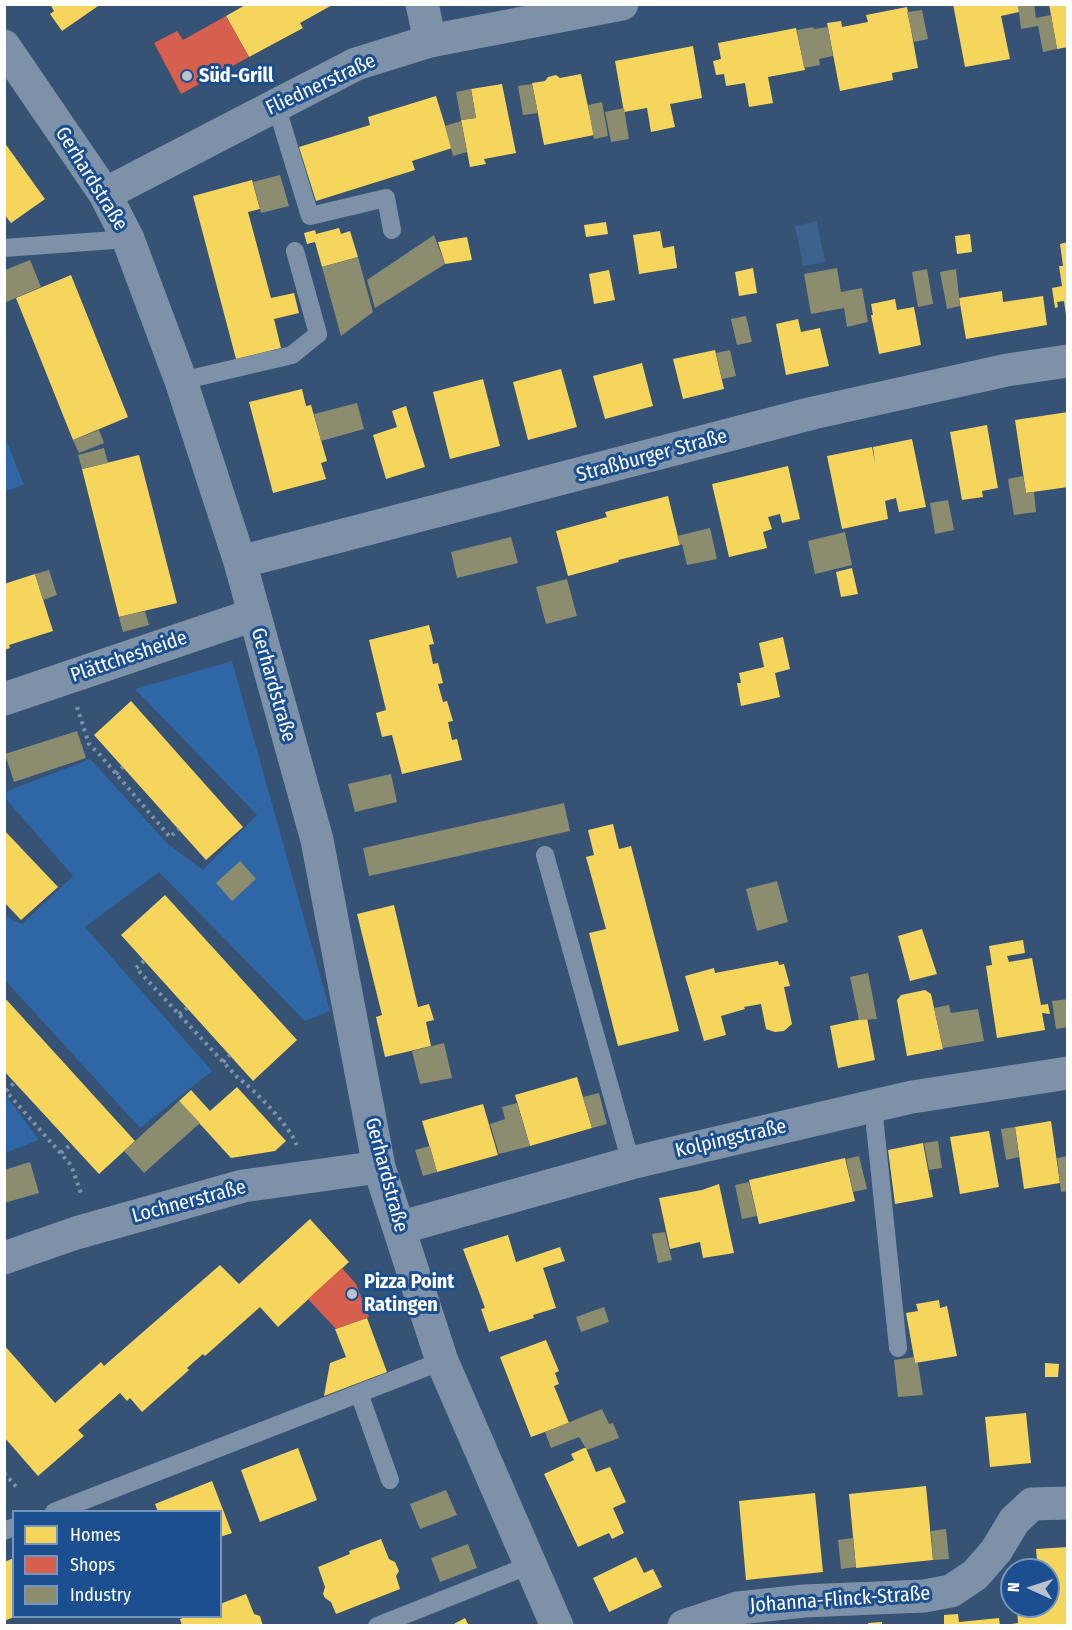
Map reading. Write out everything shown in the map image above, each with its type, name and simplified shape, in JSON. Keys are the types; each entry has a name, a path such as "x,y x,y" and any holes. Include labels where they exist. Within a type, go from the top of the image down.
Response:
{"street":[{"path":"422,4 430,41"},
{"name":"Fliednerstraße","path":"105,194 356,64 430,41 622,4"},
{"name":"Gerhardstraße","path":"4,46 105,194 128,239 181,381 240,562 317,840 379,1167 442,1361 557,1626"},
{"name":"Straßburger Straße","path":"240,562 813,413 1007,370 1068,361"},
{"name":"Plättchesheide","path":"4,699 253,615"},
{"name":"Kolpingstraße","path":"399,1228 631,1163 873,1106 912,1097 1068,1073"},
{"name":"Lochnerstraße","path":"4,1258 93,1228 243,1186 379,1167"},
{"name":"Johanna-Flinck-Straße","path":"684,1626 738,1608 804,1600 924,1596 951,1591 975,1575 996,1551 1014,1521 1032,1504 1068,1503"}],"lane":[{"path":"276,105 310,216 386,198 392,230"},
{"path":"4,248 128,239"},
{"path":"181,381 292,355 318,334 295,250"},
{"path":"545,855 631,1163"},
{"path":"873,1106 898,1348"},
{"path":"59,1510 442,1361"},
{"path":"359,1393 390,1480"},
{"path":"377,1626 530,1565"}],"path":[{"path":"68,678 89,744 170,837 179,829"},
{"path":"116,774 123,767"},
{"path":"144,961 136,968 293,1135 305,1176"},
{"path":"179,1014 187,1008"},
{"path":"223,1062 230,1055"},
{"path":"15,1082 5,1090 70,1165 93,1228"},
{"path":"61,1153 71,1144"},
{"path":"4,1473 18,1489"}],"shaded area":[{"path":"817,221 825,262 803,266 795,226"},
{"path":"5,437 24,485 4,491"},
{"path":"232,661 330,1011 305,1021 159,872 85,927 212,1071 140,1128 5,980 5,916 22,924 73,876 5,798 5,792 90,759 168,844 203,870 257,815 135,689"},
{"path":"5,1094 39,1140 5,1153"}],"building: Homes":[{"path":"50,4 101,4 62,31 50,14 54,11"},
{"path":"247,4 334,4 300,23 303,28 249,57 226,16"},
{"path":"953,4 1018,4 1019,12 1001,16 1010,59 965,67"},
{"path":"1049,4 1068,4 1068,47 1057,49"},
{"path":"907,7 918,68 892,73 893,80 840,91 827,23 841,21 842,27 868,22 866,15"},
{"path":"796,28 805,70 768,77 773,103 749,107 745,83 726,86 724,74 716,75 713,61 721,59 718,43"},
{"path":"693,46 702,98 670,104 675,127 651,132 647,108 624,112 615,61"},
{"path":"581,74 594,135 544,145 532,83 545,81 548,77 556,75 560,78"},
{"path":"502,84 516,153 484,159 486,164 470,167 461,120 476,118 471,89"},
{"path":"436,96 452,148 412,161 415,170 316,201 299,147 370,125 368,117"},
{"path":"4,142 45,199 11,223 4,214"},
{"path":"252,180 260,209 248,212 271,298 294,293 299,313 274,319 281,348 236,359 193,196"},
{"path":"606,222 608,234 586,237 584,225"},
{"path":"339,228 341,234 350,231 358,257 322,267 315,242 307,244 304,233 315,230 316,234"},
{"path":"660,231 663,248 674,246 677,268 639,274 633,235"},
{"path":"970,234 972,252 957,254 955,236"},
{"path":"467,237 472,260 445,264 438,242"},
{"path":"1068,242 1068,314 1066,315 1064,301 1057,302 1058,307 1055,308 1052,288 1062,286 1059,266 1063,266 1060,244"},
{"path":"753,268 757,293 739,296 735,272"},
{"path":"609,270 615,300 594,304 589,274"},
{"path":"71,275 128,417 73,440 16,298"},
{"path":"1002,291 1003,302 1043,296 1047,325 966,339 959,298"},
{"path":"895,299 897,310 914,307 921,345 879,354 871,304"},
{"path":"798,319 801,332 820,328 829,366 786,375 776,324"},
{"path":"715,350 724,389 683,399 673,359"},
{"path":"642,363 653,406 605,419 593,376"},
{"path":"561,369 577,427 528,440 513,382"},
{"path":"483,379 500,446 450,459 433,392"},
{"path":"302,389 306,406 311,405 327,461 321,463 326,479 273,493 249,402"},
{"path":"406,406 425,467 386,479 373,435 397,427 392,411"},
{"path":"1068,412 1068,487 1026,493 1015,420"},
{"path":"987,425 998,488 982,491 983,497 962,500 950,432"},
{"path":"912,439 926,507 899,512 896,498 885,501 888,519 842,529 827,456 872,447 875,463 873,447"},
{"path":"139,455 177,603 119,617 82,469"},
{"path":"788,466 800,519 782,523 780,514 768,517 772,529 763,532 767,548 729,557 712,484"},
{"path":"668,496 680,545 618,560 619,562 568,576 556,531 607,517 605,512"},
{"path":"852,568 858,594 841,597 836,572"},
{"path":"35,574 53,631 9,645 10,648 4,650 4,584"},
{"path":"429,625 434,644 429,645 433,664 438,663 443,683 438,684 443,702 447,701 453,721 448,722 452,740 457,739 462,760 402,774 392,735 382,737 376,713 386,710 369,640"},
{"path":"783,637 790,669 775,673 780,697 741,706 737,683 741,683 739,673 764,667 759,643"},
{"path":"131,701 243,827 206,860 94,735"},
{"path":"613,824 619,849 631,846 679,1031 618,1046 589,933 606,929 586,857 594,855 588,830"},
{"path":"4,830 58,887 21,920 4,902"},
{"path":"165,895 297,1040 253,1081 121,935"},
{"path":"394,905 418,1007 429,1004 434,1020 426,1022 431,1046 385,1057 376,1017 382,1015 357,914"},
{"path":"922,929 937,974 910,981 898,936"},
{"path":"1023,940 1025,953 1007,956 1009,962 1032,958 1041,1005 1048,1004 1050,1014 1042,1013 1045,1030 997,1038 986,966 992,965 989,946"},
{"path":"778,961 779,965 784,964 790,986 784,987 792,1024 784,1031 775,1032 766,1029 761,1004 744,1007 745,1009 721,1016 726,1035 704,1041 685,976 714,968 715,973"},
{"path":"925,990 931,994 943,1049 907,1056 897,1000 901,995"},
{"path":"4,997 135,1141 99,1174 4,1071"},
{"path":"867,1018 875,1060 838,1068 830,1026"},
{"path":"577,1077 592,1128 530,1146 515,1095"},
{"path":"237,1087 286,1141 275,1151 231,1158 179,1101 191,1090 210,1111"},
{"path":"483,1104 498,1155 437,1172 422,1121"},
{"path":"1051,1121 1060,1183 1024,1189 1015,1127"},
{"path":"989,1131 999,1187 960,1194 950,1137"},
{"path":"923,1143 933,1197 895,1204 888,1150"},
{"path":"845,1158 855,1201 759,1224 749,1180"},
{"path":"719,1184 734,1253 703,1258 700,1242 670,1249 659,1198 702,1190"},
{"path":"310,1219 349,1262 278,1327 260,1307 205,1356 203,1354 187,1368 189,1370 142,1412 130,1398 127,1401 120,1393 78,1430 84,1436 38,1476 4,1437 4,1345 55,1403 101,1362 104,1366 220,1265 239,1284"},
{"path":"508,1235 516,1262 560,1247 565,1261 543,1268 556,1308 533,1315 534,1318 489,1332 481,1309 485,1308 463,1249"},
{"path":"939,1300 940,1308 947,1306 957,1356 915,1363 906,1313 918,1311 916,1304"},
{"path":"367,1318 387,1372 324,1396 330,1363 346,1357 335,1329"},
{"path":"546,1340 559,1371 555,1373 559,1384 554,1386 569,1423 531,1437 500,1357"},
{"path":"1045,1363 1059,1364 1058,1377 1045,1377"},
{"path":"1026,1413 1031,1463 990,1467 985,1417"},
{"path":"298,1448 317,1500 260,1522 241,1470"},
{"path":"584,1448 596,1472 610,1467 626,1502 613,1508 624,1533 612,1539 609,1533 578,1547 544,1474 574,1460 571,1454"},
{"path":"212,1481 232,1533 222,1536 222,1510 157,1510 155,1504"},
{"path":"926,1486 933,1560 856,1568 849,1494"},
{"path":"815,1493 823,1572 746,1580 739,1501"},
{"path":"381,1539 389,1559 395,1562 399,1571 396,1576 400,1589 336,1614 331,1602 323,1594 325,1587 318,1567 350,1554 349,1551"},
{"path":"1068,1547 1068,1626 1011,1626 1011,1624 1018,1623 1018,1618 1060,1618 1060,1558 1037,1558 1036,1549"},
{"path":"636,1557 644,1573 653,1569 662,1587 609,1612 593,1578"},
{"path":"12,1559 12,1618 4,1621 4,1562"},
{"path":"246,1594 254,1614 260,1616 263,1626 182,1626 180,1619 182,1618 222,1618 222,1603"},
{"path":"958,1614 959,1622 999,1618 1000,1626 944,1626 944,1615"},
{"path":"465,1618 469,1626 450,1626"},
{"path":"882,1622 882,1626 869,1626 868,1623"}],"building: Shops":[{"path":"226,16 249,57 181,94 154,43 177,31 183,40"},
{"path":"342,1268 356,1284 369,1317 336,1329 308,1299"}],"building: Industry":[{"path":"1018,4 1034,4 1036,18 1051,15 1057,49 1043,52 1038,26 1021,29"},
{"path":"922,10 928,39 914,42 907,12"},
{"path":"813,27 814,29 828,27 833,56 819,59 820,65 804,68 797,30"},
{"path":"532,84 538,113 523,115 518,86"},
{"path":"471,89 476,118 461,120 456,92"},
{"path":"602,102 608,136 594,139 588,105"},
{"path":"624,108 629,139 611,142 605,112"},
{"path":"461,121 467,152 453,156 445,126"},
{"path":"280,175 289,206 261,213 253,182"},
{"path":"434,235 445,264 375,308 367,280"},
{"path":"358,257 373,312 341,336 322,267"},
{"path":"30,260 41,287 4,303 5,270"},
{"path":"837,268 841,292 862,288 868,322 847,327 844,308 811,314 804,274"},
{"path":"927,269 933,304 918,307 912,272"},
{"path":"956,269 960,306 947,309 940,272"},
{"path":"746,316 752,342 737,345 731,319"},
{"path":"730,350 736,376 722,379 716,353"},
{"path":"357,403 364,429 321,441 314,414"},
{"path":"99,430 104,443 79,453 73,440"},
{"path":"104,448 108,463 82,469 78,455"},
{"path":"1023,476 1026,493 1034,492 1036,512 1014,515 1008,479"},
{"path":"948,500 954,530 935,534 930,503"},
{"path":"710,528 717,559 687,565 682,544 680,545 677,536"},
{"path":"845,532 852,565 815,574 808,541"},
{"path":"511,537 518,563 457,578 451,552"},
{"path":"49,570 57,595 43,600 35,574"},
{"path":"567,579 577,616 546,624 536,587"},
{"path":"145,611 149,625 123,632 119,617"},
{"path":"77,731 86,758 14,782 5,754"},
{"path":"391,774 397,802 355,812 348,784"},
{"path":"564,803 570,831 369,876 363,848"},
{"path":"240,861 256,879 232,901 216,883"},
{"path":"777,881 788,922 757,931 746,889"},
{"path":"868,973 877,1019 859,1020 850,977"},
{"path":"1068,999 1068,1027 1056,1029 1052,1001"},
{"path":"949,1005 951,1013 978,1009 984,1041 943,1048 934,1008"},
{"path":"444,1043 452,1078 420,1084 412,1051"},
{"path":"599,1093 607,1124 592,1128 583,1097"},
{"path":"179,1101 200,1123 144,1173 124,1151"},
{"path":"517,1103 530,1146 499,1154 490,1124 505,1119 502,1107"},
{"path":"1015,1127 1019,1157 1006,1160 1001,1129"},
{"path":"938,1141 942,1168 929,1170 924,1143"},
{"path":"430,1146 437,1172 423,1176 415,1150"},
{"path":"859,1156 867,1189 853,1192 846,1159"},
{"path":"1068,1156 1068,1191 1061,1192 1057,1158"},
{"path":"30,1162 39,1193 4,1203 4,1170"},
{"path":"749,1182 757,1216 742,1219 735,1185"},
{"path":"665,1232 672,1260 658,1263 652,1234"},
{"path":"604,1307 609,1322 581,1332 576,1317"},
{"path":"914,1357 915,1363 918,1363 923,1395 898,1397 894,1360"},
{"path":"602,1409 609,1424 613,1423 619,1438 587,1450 579,1437 551,1448 545,1432"},
{"path":"446,1490 457,1515 420,1529 410,1504"},
{"path":"946,1529 949,1559 933,1560 931,1531"},
{"path":"853,1538 856,1567 841,1569 838,1540"},
{"path":"468,1544 477,1568 440,1582 431,1558"}],"place":[{"name":"Süd-Grill","path":"187,76"},
{"name":"Pizza Point Ratingen","path":"352,1294"}]}
